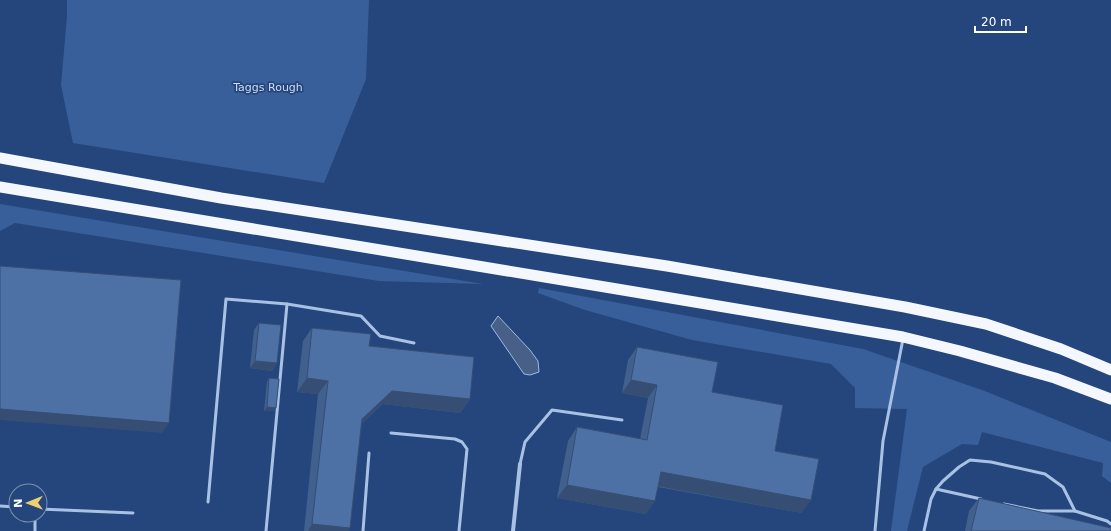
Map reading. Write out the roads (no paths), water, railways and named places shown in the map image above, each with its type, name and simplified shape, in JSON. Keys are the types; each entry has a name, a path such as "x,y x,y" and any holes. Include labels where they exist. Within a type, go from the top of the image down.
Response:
{"highway":[{"path":"0,158 221,198 667,266 905,307 986,324 1061,349 1111,370"},
{"path":"0,187 903,337 960,351 1055,378 1111,399"}],"street":[{"path":"513,531 520,464"}],"lane":[{"path":"208,502 226,299 287,304 361,316 380,336 414,343"},
{"path":"266,531 287,304"},
{"path":"875,531 883,441 903,337"},
{"path":"520,464 525,442 552,410 622,420"},
{"path":"391,433 455,439 462,442 466,449 458,531"},
{"path":"363,531 369,453"},
{"path":"924,531 931,499 936,489 954,471 970,460 991,462 1045,474 1062,487 1076,511"},
{"path":"936,489 987,500"},
{"path":"1002,503 1038,511 1076,511 1107,521 1111,524"},
{"path":"48,509 133,513"}],"park label":[{"name":"Taggs Rough","path":"268,87"}]}
